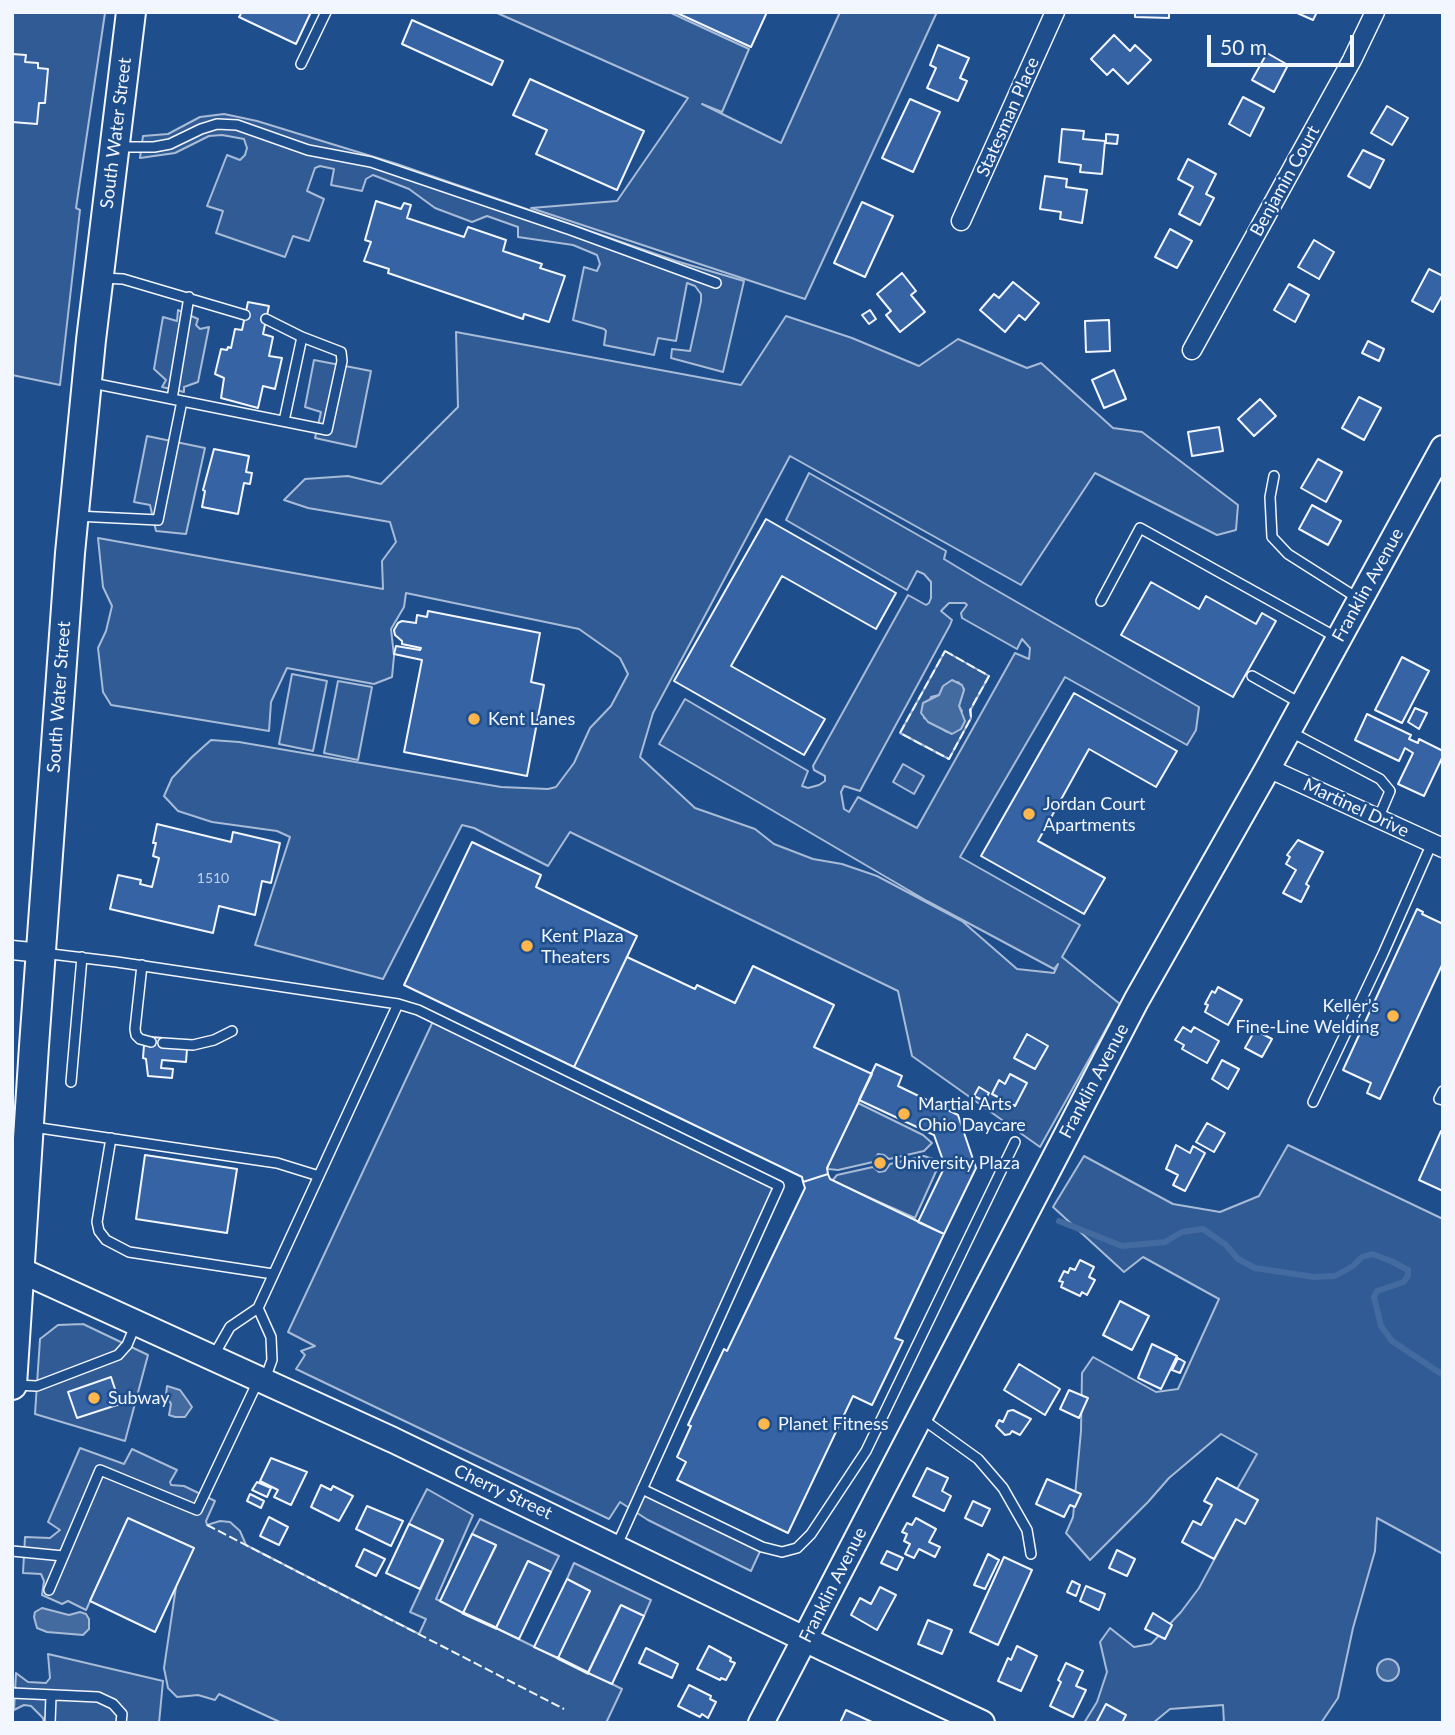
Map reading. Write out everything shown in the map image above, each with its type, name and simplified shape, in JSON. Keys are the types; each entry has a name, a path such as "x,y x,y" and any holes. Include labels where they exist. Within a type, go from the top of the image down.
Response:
{"main road":[{"name":"South Water Street","path":"12,1385 16,1269 74,516 87,382 131,12"}],"street":[{"name":"Statesman Place","path":"961,221 1055,12"},
{"name":"Benjamin Court","path":"1192,350 1352,60 1375,12"},
{"name":"Franklin Avenue","path":"761,1723 1136,1002 1443,448"},
{"name":"Martinel Drive","path":"1268,768 1437,846"},
{"path":"12,950 41,953"},
{"name":"Cherry Street","path":"16,1269 261,1380 982,1723"}],"lane":[{"path":"301,64 326,12"},
{"path":"114,147 154,147 170,144 217,124 237,125 308,150 371,162 716,283"},
{"path":"99,278 123,279 246,314"},
{"path":"74,516 158,520 177,400 189,297"},
{"path":"87,382 327,430 342,361 341,352 266,319"},
{"path":"284,421 302,337"},
{"path":"1274,476 1270,520 1272,537 1276,543 1312,571 1360,600"},
{"path":"1101,601 1140,528 1338,637"},
{"path":"1252,676 1302,703"},
{"path":"1288,730 1380,779 1390,791 1378,818"},
{"path":"1313,1102 1437,846"},
{"path":"41,953 142,965 398,1004 435,1017 779,1186 616,1547"},
{"path":"71,1082 82,957"},
{"path":"142,965 135,1035 152,1042"},
{"path":"212,1358 230,1327 258,1308 398,1004"},
{"path":"163,1043 193,1045 214,1040 232,1031"},
{"path":"1443,1091 1439,1098 1443,1100"},
{"path":"28,1126 278,1163 319,1176"},
{"path":"111,1138 97,1222 99,1231 106,1240 136,1254 273,1274"},
{"path":"642,1489 762,1547 782,1552 797,1548 811,1534 866,1451 1015,1142"},
{"path":"49,1590 100,1470 197,1510 272,1360 271,1337 258,1308"},
{"path":"12,1385 37,1386 118,1355 127,1345 137,1323"},
{"path":"920,1417 978,1460 1003,1488 1027,1530 1031,1554"},
{"path":"12,1551 63,1556"},
{"path":"12,1693 98,1697 113,1704 122,1714 121,1723"},
{"path":"50,1723 51,1696"}],"shaded area":[{"path":"12,12 105,13 76,208 80,210 60,385 12,375"},
{"path":"495,12 669,12 749,49 722,112 702,104 781,143 840,12 937,12 805,299 531,208 617,201 688,98"},
{"path":"224,114 257,121 397,164 676,261 744,281 723,372 671,358 672,349 690,351 701,301 701,294 695,286 687,283 676,341 658,338 654,355 604,345 604,329 573,320 584,267 597,271 600,264 597,255 573,245 518,237 518,227 487,216 472,222 435,208 409,189 373,175 366,179 362,191 331,185 334,169 320,166 315,168 307,191 324,199 309,241 293,236 285,257 216,233 223,211 207,206 227,155 240,160 245,155 247,148 244,139 222,135 209,136 175,153 140,158 143,136 168,134 200,117"},
{"path":"178,310 198,319 196,325 200,329 209,327 198,382 184,387 184,392 162,387 166,380 154,369 163,317 177,321"},
{"path":"786,316 852,338 919,366 958,339 1027,368 1041,363 1113,428 1142,432 1238,505 1236,530 1217,535 1095,473 1021,585 790,456 653,713 640,757 695,808 755,829 774,844 813,859 842,864 877,876 962,921 1017,969 1054,973 1058,964 1054,969 927,901 659,744 685,699 808,771 802,786 808,788 819,785 825,781 825,776 814,770 813,766 908,595 926,605 929,603 931,582 924,574 917,571 907,590 786,520 809,473 946,551 944,559 982,582 1199,707 1196,730 1187,745 1065,677 960,857 1080,925 1062,957 1120,1004 1040,1147 912,1056 898,991 570,832 548,866 474,828 462,825 383,979 255,945 290,837 277,831 212,822 178,811 164,796 172,778 192,757 211,740 239,742 501,787 556,787 574,763 590,728 611,706 628,674 620,658 579,629 406,593 404,607 391,629 394,656 392,677 374,684 287,668 271,702 269,731 111,705 103,692 98,648 106,631 112,606 103,587 98,538 383,589 382,561 396,542 390,522 308,508 284,500 305,479 348,476 381,484 458,407 456,332 741,385","holes":["949,603 967,605 961,613 962,618 1017,649 1022,639 1030,648 1029,659 1015,653 917,828 858,797 849,812 844,809 841,792 844,786 860,791 950,625 952,620 941,611"]},
{"path":"314,360 371,371 356,447 315,438 321,412 305,407"},
{"path":"147,436 205,448 186,534 156,531 150,505 134,502"},
{"path":"945,651 989,676 949,759 900,733","holes":["958,682 964,689 959,706 962,711 947,732 924,718 931,697 939,695"]},
{"path":"292,674 327,681 313,751 279,744"},
{"path":"952,680 962,685 964,690 959,706 965,721 961,729 952,734 928,722 921,713 923,703 939,695 943,686"},
{"path":"338,681 372,687 358,760 324,753"},
{"path":"903,764 924,776 914,794 893,782"},
{"path":"435,1017 779,1186 642,1488 762,1547 751,1571 648,1520 620,1502 609,1519 296,1369 305,1355 301,1351 315,1346 288,1332"},
{"path":"858,1103 923,1135 932,1143 924,1151 889,1159 878,1154 873,1162 838,1170 828,1169"},
{"path":"1288,1145 1443,1219 1443,1554 1377,1518 1375,1551 1353,1628 1338,1698 1321,1723 1224,1723 1223,1705 1170,1709 1153,1723 1084,1723 1097,1702 1107,1672 1100,1642 1110,1628 1134,1647 1151,1644 1181,1612 1199,1588 1236,1519 1237,1489 1257,1454 1221,1434 1169,1478 1090,1560 1066,1533 1073,1517 1081,1431 1082,1373 1093,1357 1156,1392 1178,1389 1219,1299 1143,1257 1124,1272 1053,1207 1084,1156 1173,1204 1220,1212 1259,1196"},
{"path":"924,1156 936,1160 938,1167 915,1218 832,1181 837,1175 873,1167 879,1172 885,1171 890,1164"},
{"path":"83,1324 148,1355 125,1441 35,1414 40,1339 58,1325"},
{"path":"167,1386 180,1390 192,1407 185,1417 169,1415 171,1404 166,1395"},
{"path":"80,1448 124,1464 132,1449 177,1470 171,1485 184,1486 215,1501 206,1521 207,1525 220,1521 230,1522 240,1531 246,1545 419,1634 426,1619 410,1612 443,1541 409,1524 427,1489 473,1515 436,1599 463,1612 496,1546 472,1534 480,1519 559,1556 551,1572 528,1561 496,1628 557,1658 590,1591 567,1579 574,1563 651,1600 644,1616 620,1606 588,1672 622,1689 606,1723 282,1723 219,1694 215,1700 198,1695 177,1697 168,1688 164,1668 176,1587 128,1519 86,1610 68,1601 62,1604 42,1595 44,1581 41,1574 23,1573 25,1537 50,1538 60,1530 48,1522"},
{"path":"42,1608 69,1615 80,1612 86,1614 89,1629 83,1635 47,1632 37,1628 35,1612"},
{"path":"48,1654 163,1681 159,1723 44,1723 43,1718 31,1706 24,1705 14,1710 16,1673 28,1682 46,1683 50,1678"},
{"path":"1388,1659 1396,1662 1399,1670 1396,1678 1388,1681 1380,1678 1377,1670 1380,1662"}],"building":[{"path":"242,12 311,12 296,44 239,17"},
{"path":"675,12 767,12 751,47"},
{"path":"1135,12 1169,12 1169,18 1135,17"},
{"path":"1295,12 1317,12 1313,20"},
{"path":"412,20 503,61 492,85 402,44"},
{"path":"1114,35 1130,51 1135,45 1151,60 1128,84 1113,69 1107,75 1091,59"},
{"path":"938,45 969,58 960,78 967,81 958,101 927,88 936,68 930,65"},
{"path":"1267,53 1288,65 1274,92 1252,80"},
{"path":"12,54 26,55 25,62 38,63 38,68 48,69 45,103 39,103 37,124 12,122"},
{"path":"530,79 644,131 617,190 536,154 547,130 513,115"},
{"path":"1243,97 1264,108 1250,136 1229,124"},
{"path":"910,99 940,112 913,172 882,158"},
{"path":"1387,106 1408,118 1392,145 1371,133"},
{"path":"1062,129 1084,131 1083,139 1105,141 1102,174 1080,172 1081,165 1059,162"},
{"path":"1106,134 1118,135 1117,144 1106,143"},
{"path":"1363,150 1384,160 1370,188 1348,176"},
{"path":"1188,159 1216,174 1206,194 1214,198 1200,225 1179,214 1193,187 1178,179"},
{"path":"1045,176 1067,179 1066,187 1087,190 1082,223 1060,219 1061,212 1040,209"},
{"path":"376,201 401,209 404,203 411,205 407,218 464,237 468,227 506,240 503,251 542,264 540,268 565,276 549,322 524,314 523,319 388,273 389,269 364,261 371,242 365,240"},
{"path":"862,202 893,216 865,277 834,263"},
{"path":"1170,229 1192,241 1177,268 1155,257"},
{"path":"1314,240 1334,252 1319,279 1298,267"},
{"path":"1429,269 1443,276 1443,294 1433,312 1412,301"},
{"path":"902,273 916,291 911,295 925,312 900,332 886,315 891,311 877,294"},
{"path":"1013,282 1039,303 1025,320 1019,315 1005,332 980,310 994,294 999,298"},
{"path":"1289,284 1309,295 1295,322 1274,310"},
{"path":"248,302 269,306 263,334 273,337 269,356 282,358 275,389 263,386 258,408 221,398 224,378 215,374 221,349 231,348 235,329 242,330"},
{"path":"870,310 876,319 869,324 862,315"},
{"path":"1109,320 1110,351 1086,352 1085,321"},
{"path":"1368,341 1384,349 1379,361 1362,353"},
{"path":"1114,370 1126,399 1104,408 1092,380"},
{"path":"1359,397 1381,408 1364,440 1342,428"},
{"path":"1260,399 1276,416 1254,436 1238,419"},
{"path":"1219,427 1223,451 1192,456 1188,432"},
{"path":"214,449 249,456 246,472 252,473 250,484 244,483 238,514 202,507 203,490"},
{"path":"1318,459 1342,472 1326,502 1301,488"},
{"path":"1312,505 1341,521 1328,545 1299,529"},
{"path":"766,519 896,593 876,629 782,576 731,666 825,719 804,755 674,681"},
{"path":"1151,582 1199,609 1206,596 1256,624 1262,613 1276,621 1233,697 1121,635"},
{"name":"Kent Lanes","path":"428,611 540,633 531,682 544,685 527,776 404,752 422,660 394,654 396,646 421,648 402,644 394,630 402,621 416,623 417,615 427,617"},
{"path":"1402,657 1429,671 1402,723 1375,710"},
{"name":"Jordan Court Apartments","path":"1074,693 1177,751 1156,787 1089,749 1038,841 1105,878 1084,914 981,856"},
{"path":"1415,708 1427,713 1419,729 1408,722"},
{"path":"1367,714 1411,735 1409,739 1418,743 1419,739 1443,751 1424,796 1398,784 1413,753 1405,748 1399,761 1355,740"},
{"path":"157,824 231,842 233,832 280,843 271,883 262,881 255,915 219,906 213,933 110,909 118,875 141,880 140,884 152,887 159,858 153,856"},
{"path":"1298,840 1323,852 1306,884 1309,886 1301,902 1283,893 1296,870 1286,864 1290,857 1287,855"},
{"name":"Kent Plaza Theaters","path":"472,842 541,875 536,887 637,936 574,1067 404,985"},
{"name":"Keller’s Fine-Line Welding","path":"1417,909 1443,924 1443,963 1380,1099 1367,1093 1371,1083 1343,1070"},
{"path":"627,957 695,989 697,985 735,1003 753,966 834,1005 814,1047 872,1074 827,1168 828,1174 803,1182 802,1177 574,1067"},
{"path":"1218,987 1242,1000 1228,1025 1205,1012 1208,1005 1205,1004 1212,991 1215,993"},
{"path":"1183,1027 1191,1032 1194,1027 1219,1041 1207,1063 1182,1049 1184,1045 1175,1040"},
{"path":"1255,1030 1272,1039 1262,1057 1245,1048"},
{"path":"1027,1034 1048,1046 1035,1069 1014,1058"},
{"path":"152,1037 163,1038 162,1047 187,1049 186,1062 162,1060 161,1068 173,1069 172,1078 148,1076 146,1059 143,1058 144,1045 151,1046"},
{"path":"1222,1060 1239,1069 1228,1089 1212,1079"},
{"path":"876,1064 902,1076 898,1086 958,1115 976,1168 944,1234 918,1222 945,1166 934,1135 859,1100"},
{"path":"1010,1074 1027,1083 1015,1106 992,1094 999,1080 1005,1084"},
{"path":"979,1087 989,1093 984,1101 974,1096"},
{"path":"1207,1123 1225,1133 1214,1152 1196,1142"},
{"path":"1441,1131 1443,1132 1443,1191 1419,1180"},
{"path":"1176,1145 1190,1153 1193,1146 1205,1153 1185,1191 1173,1185 1178,1175 1166,1169"},
{"path":"145,1155 237,1169 227,1233 136,1219"},
{"path":"828,1174 830,1179 944,1234 895,1338 903,1341 872,1405 853,1396 788,1533 677,1480 686,1462 677,1457 691,1426 688,1425 724,1349 727,1351 805,1188 803,1182"},
{"path":"1080,1260 1094,1267 1089,1277 1095,1280 1087,1295 1082,1292 1080,1296 1061,1287 1063,1282 1059,1281 1064,1271 1068,1273 1070,1268 1075,1270"},
{"path":"1120,1301 1149,1316 1132,1350 1103,1335"},
{"path":"1152,1344 1177,1356 1161,1389 1138,1378"},
{"path":"1178,1358 1185,1362 1180,1373 1172,1370"},
{"path":"1019,1364 1060,1389 1045,1415 1004,1390"},
{"name":"Subway","path":"111,1377 120,1404 77,1418 68,1392"},
{"path":"1069,1390 1088,1398 1079,1418 1060,1409"},
{"path":"1013,1410 1031,1419 1020,1435 1012,1431 1005,1435 996,1426 999,1420 1003,1422 1008,1411"},
{"path":"271,1458 307,1472 291,1505 274,1497 278,1490 260,1481"},
{"path":"927,1468 948,1478 942,1491 951,1496 944,1511 913,1496"},
{"path":"1217,1478 1258,1500 1245,1524 1236,1519 1214,1559 1182,1542 1193,1521 1201,1525 1212,1505 1204,1501"},
{"path":"1047,1479 1081,1494 1075,1507 1070,1505 1064,1517 1036,1504"},
{"path":"257,1482 271,1488 267,1497 252,1490"},
{"path":"321,1485 331,1490 333,1486 353,1496 339,1521 311,1507"},
{"path":"250,1494 264,1501 261,1508 247,1501"},
{"path":"973,1501 990,1509 982,1526 965,1518"},
{"path":"367,1506 403,1521 391,1546 356,1529"},
{"path":"269,1517 288,1527 279,1545 260,1536"},
{"path":"128,1518 194,1548 155,1632 90,1601"},
{"path":"916,1518 936,1529 929,1542 940,1547 935,1557 919,1549 914,1558 905,1554 910,1544 904,1541 907,1534 902,1532 907,1523 912,1525"},
{"path":"409,1524 443,1540 420,1589 386,1573"},
{"path":"472,1534 496,1545 463,1613 440,1601"},
{"path":"364,1549 385,1559 376,1576 356,1566"},
{"path":"1117,1550 1135,1559 1127,1576 1109,1568"},
{"path":"887,1551 903,1558 897,1570 881,1563"},
{"path":"988,1554 999,1560 985,1589 974,1585"},
{"path":"1004,1557 1032,1570 998,1645 970,1632"},
{"path":"528,1561 551,1572 519,1639 496,1628"},
{"path":"567,1579 590,1591 558,1658 534,1647"},
{"path":"1072,1581 1080,1585 1076,1596 1067,1592"},
{"path":"1086,1586 1105,1594 1099,1610 1080,1601"},
{"path":"880,1587 896,1595 877,1630 851,1615 860,1598 871,1604"},
{"path":"621,1605 644,1616 612,1684 588,1673"},
{"path":"1153,1613 1172,1625 1165,1639 1145,1629"},
{"path":"928,1620 952,1630 942,1654 918,1644"},
{"path":"709,1646 735,1663 726,1680 720,1680 697,1669"},
{"path":"1017,1646 1037,1656 1021,1691 998,1681 1008,1658 1011,1660"},
{"path":"646,1648 678,1664 672,1678 639,1663"},
{"path":"1066,1663 1083,1671 1076,1686 1086,1690 1073,1717 1050,1706"},
{"path":"689,1685 711,1696 710,1699 716,1702 708,1718 678,1706"},
{"path":"1106,1704 1126,1715 1122,1723 1096,1723"},
{"path":"846,1710 874,1723 840,1723"}],"waterway":[{"path":"1059,1221 1122,1246 1165,1242 1182,1232 1203,1229 1226,1245 1238,1259 1255,1268 1314,1277 1335,1276 1353,1266 1362,1257 1372,1254 1391,1261 1408,1270 1408,1275 1404,1282 1377,1291 1374,1297 1381,1326 1392,1341 1443,1375"}],"fence":[{"path":"945,651 989,676 970,710 971,718 949,759 900,733 945,651"},
{"path":"207,1525 564,1709"}],"wall":[{"path":"463,1613 496,1628"},
{"path":"558,1658 588,1673"}],"place":[{"name":"Kent Lanes","path":"474,719"},
{"name":"Jordan Court Apartments","path":"1029,814"},
{"name":"Kent Plaza Theaters","path":"527,946"},
{"name":"Keller’s Fine-Line Welding","path":"1393,1016"},
{"name":"Martial Arts Ohio Daycare","path":"904,1114"},
{"name":"University Plaza","path":"880,1163"},
{"name":"Subway","path":"94,1398"},
{"name":"Planet Fitness","path":"764,1424"}]}
